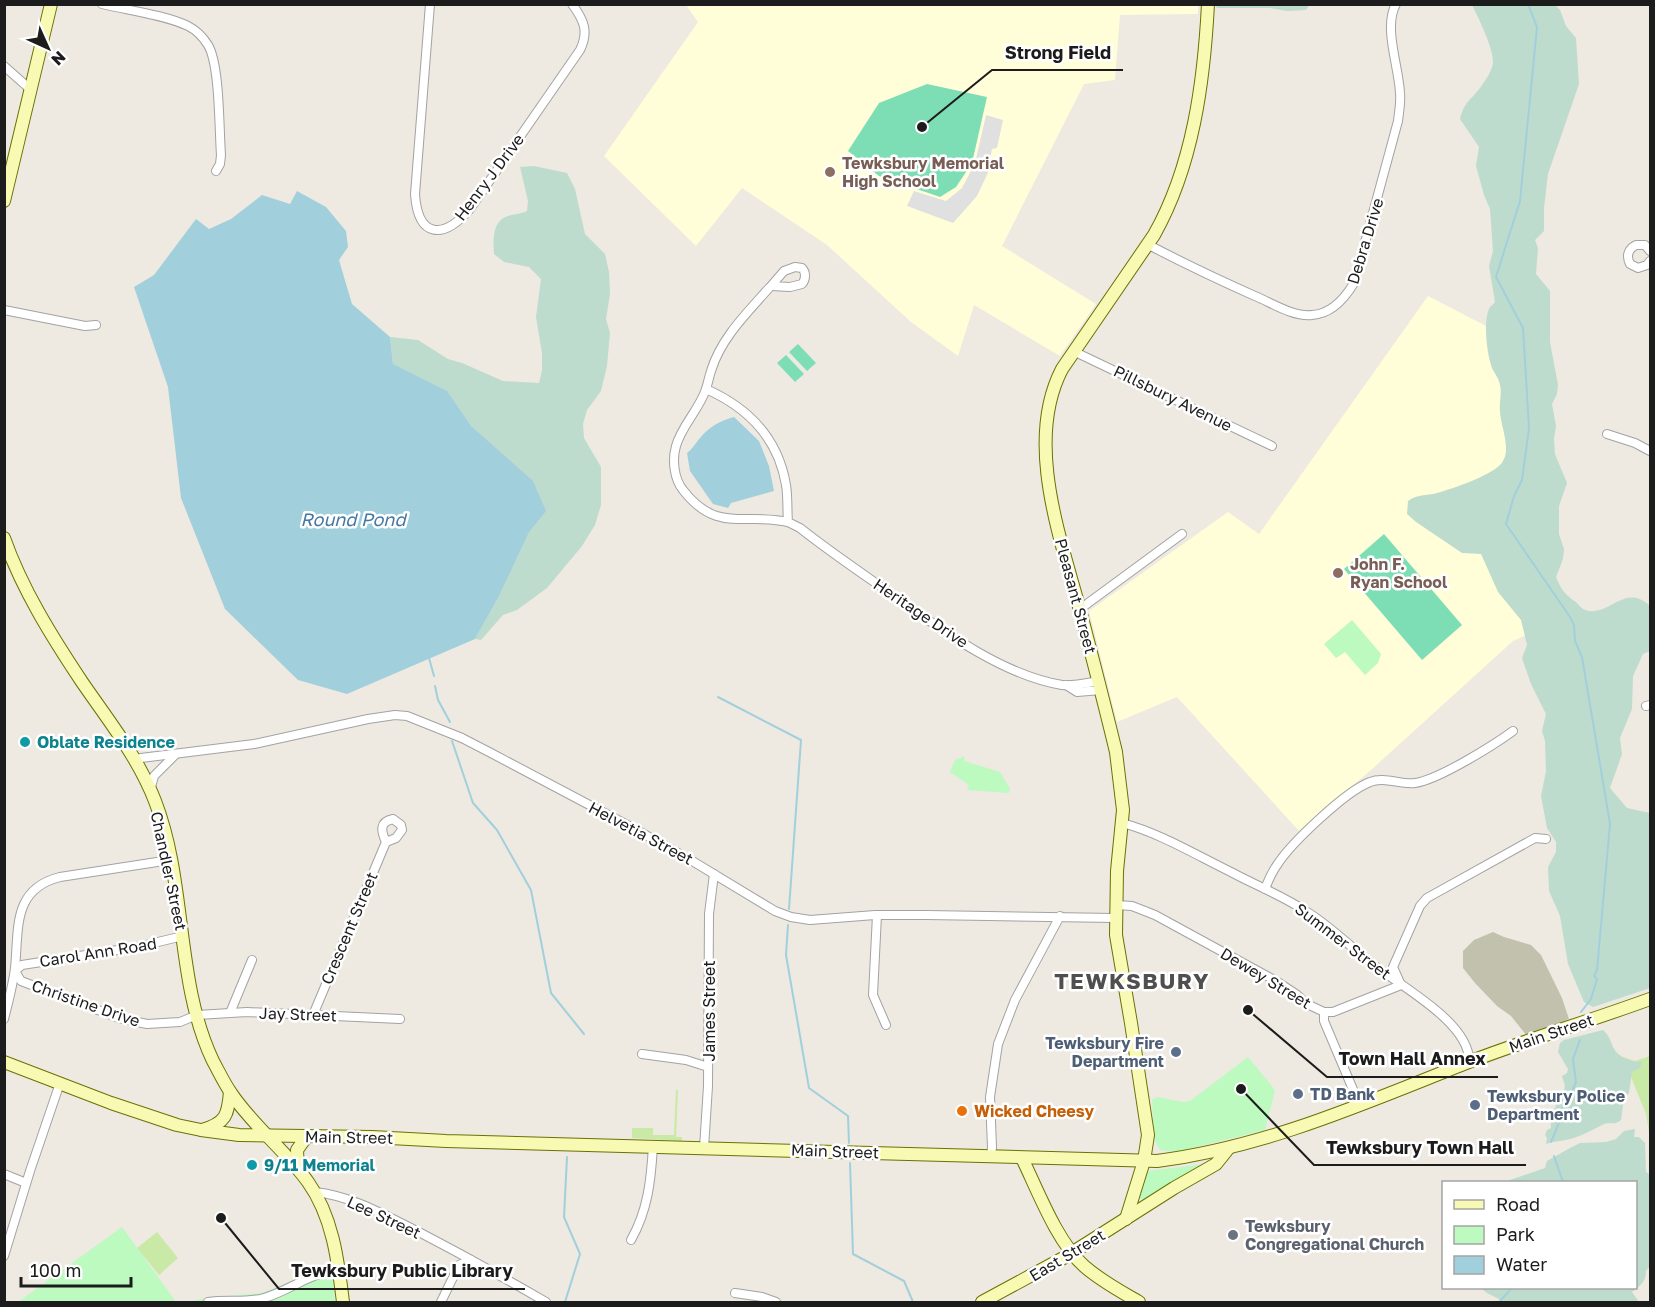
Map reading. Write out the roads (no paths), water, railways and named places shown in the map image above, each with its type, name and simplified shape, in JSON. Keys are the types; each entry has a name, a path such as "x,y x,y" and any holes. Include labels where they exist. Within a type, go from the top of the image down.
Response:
{"main road":[{"path":"4,201 7,175 31,90 51,4"},
{"name":"Pleasant Street","path":"1126,1218 1148,1143 1117,945 1115,918 1123,804 1116,752 1055,512 1049,477 1046,417 1055,382 1167,212 1190,138 1202,75 1208,4"},
{"name":"Chandler Street","path":"4,538 21,579 40,614 81,680 119,734 150,791 159,814 170,860 197,1015 213,1060 230,1092 298,1169 315,1192 328,1224 339,1270 343,1302"},
{"name":"Main Street","path":"4,1062 167,1122 201,1130 239,1135 1144,1161 1183,1158 1228,1149 1317,1122 1469,1062 1650,999"},
{"path":"201,1130 216,1125 225,1118 229,1108 230,1092"},
{"path":"298,1169 297,1150 307,1136"},
{"name":"East Street","path":"982,1302 1073,1253 1174,1188 1216,1164 1228,1149"},
{"path":"1022,1158 1056,1229 1073,1253 1097,1276 1139,1302"}],"street":[{"path":"102,4 179,23 193,29 205,40 212,52 215,71 221,155 216,171"},
{"name":"Henry J Drive","path":"430,4 415,194 418,216 422,224 437,229 454,225 470,209 580,50 585,28 583,18 572,4"},
{"name":"Debra Drive","path":"1147,244 1191,267 1293,312 1312,315 1339,303 1354,283 1398,121 1400,95 1391,28 1391,16 1396,4"},
{"path":"4,66 31,90"},
{"path":"1650,251 1645,245 1636,245 1629,250 1628,255 1628,260 1634,267 1643,267 1650,261"},
{"name":"Heritage Drive","path":"769,288 738,323 724,343 711,370 702,401 686,423 676,447 675,470 680,486 691,500 707,513 719,517 788,522 973,648 1044,681 1065,685 1100,686"},
{"path":"4,310 85,326 96,325"},
{"name":"Pillsbury Avenue","path":"1074,351 1272,446"},
{"path":"706,389 738,406 752,417 767,437 783,473 788,522"},
{"path":"1607,434 1635,443 1650,451"},
{"path":"1080,609 1182,534"},
{"name":"Helvetia Street","path":"133,759 278,740 368,719 395,715 407,716 462,738 633,828 775,911 790,917 810,920 877,915 1115,918"},
{"path":"1265,890 1287,852 1321,819 1366,784 1377,781 1415,783 1422,781 1487,748 1513,731"},
{"path":"150,791 154,776 176,753"},
{"name":"Summer Street","path":"1122,823 1152,833 1265,890 1286,898 1307,911 1335,931 1368,961 1443,1016 1466,1049 1469,1062"},
{"path":"1324,1012 1333,1012 1401,985 1393,967 1422,902 1453,882 1535,838 1546,839"},
{"name":"Crescent Street","path":"313,1015 386,842"},
{"path":"4,1019 15,972 17,929 21,910 32,891 48,880 170,860"},
{"name":"James Street","path":"704,1148 708,1102 709,914 714,874"},
{"name":"Dewey Street","path":"1116,905 1132,906 1155,915 1276,981 1307,1004 1324,1012 1324,1021 1360,1106"},
{"path":"877,915 873,995 886,1025"},
{"path":"990,1156 993,1147 990,1097 998,1044 1015,1000 1060,916"},
{"name":"Carol Ann Road","path":"15,972 22,965 137,947 183,936"},
{"path":"230,1013 252,960"},
{"name":"Christine Drive","path":"15,972 21,981 135,1023 180,1022 197,1015"},
{"name":"Jay Street","path":"197,1015 230,1013 400,1019"},
{"path":"642,1054 686,1060 708,1067"},
{"path":"4,1256 60,1083"},
{"path":"631,1240 638,1229 648,1201 653,1146"},
{"path":"4,1174 26,1183"},
{"name":"Lee Street","path":"315,1192 346,1198 385,1215 546,1302"},
{"path":"441,1302 459,1265 471,1260"},
{"path":"261,1299 318,1275 339,1270"},
{"path":"735,1293 762,1297 776,1302"},
{"path":"208,1302 261,1299 272,1302"}],"water":[{"name":"Round Pond","path":"297,191 326,207 346,231 348,247 339,260 352,304 390,337 393,364 447,391 471,426 533,481 546,511 529,532 497,600 475,639 347,694 298,680 225,609 181,498 168,387 134,287 154,275 196,219 209,229 231,219 262,195 290,204"},
{"path":"734,417 759,441 769,466 774,491 731,503 728,508 713,504 690,471 687,453 711,427"}],"waterway":[{"path":"1528,4 1537,27 1520,201 1496,277 1523,328 1529,428 1522,480 1514,496 1506,524 1574,625 1575,641 1582,657 1610,824 1597,970 1594,976 1597,979 1591,999 1581,1012"},
{"path":"429,658 434,676"},
{"path":"435,686 438,700 450,722"},
{"path":"718,697 801,740 789,909"},
{"path":"452,741 473,803 497,830 531,890 551,993 584,1034"},
{"path":"788,925 786,955 809,1088 848,1116 849,1143"},
{"path":"1551,1142 1576,1082 1573,1059 1580,1040"},
{"path":"1554,1156 1563,1181"},
{"path":"565,1302 580,1254 564,1217 567,1157"},
{"path":"850,1163 853,1254 904,1281 913,1302"},
{"path":"1499,1302 1511,1289"}],"place":[{"name":"Strong Field","path":"922,127"},
{"name":"Tewksbury Memorial High School","path":"830,172"},
{"name":"John F. Ryan School","path":"1338,573"},
{"name":"Oblate Residence","path":"25,742"},
{"name":"Town Hall Annex","path":"1248,1010"},
{"name":"Tewksbury Fire Department","path":"1176,1052"},
{"name":"Tewksbury Town Hall","path":"1241,1089"},
{"name":"TD Bank","path":"1298,1094"},
{"name":"Tewksbury Police Department","path":"1475,1105"},
{"name":"Wicked Cheesy","path":"962,1111"},
{"name":"9/11 Memorial","path":"252,1165"},
{"name":"Tewksbury Public Library","path":"221,1218"},
{"name":"Tewksbury Congregational Church","path":"1233,1235"}],"district":[{"name":"TEWKSBURY","path":"1132,981"}]}
